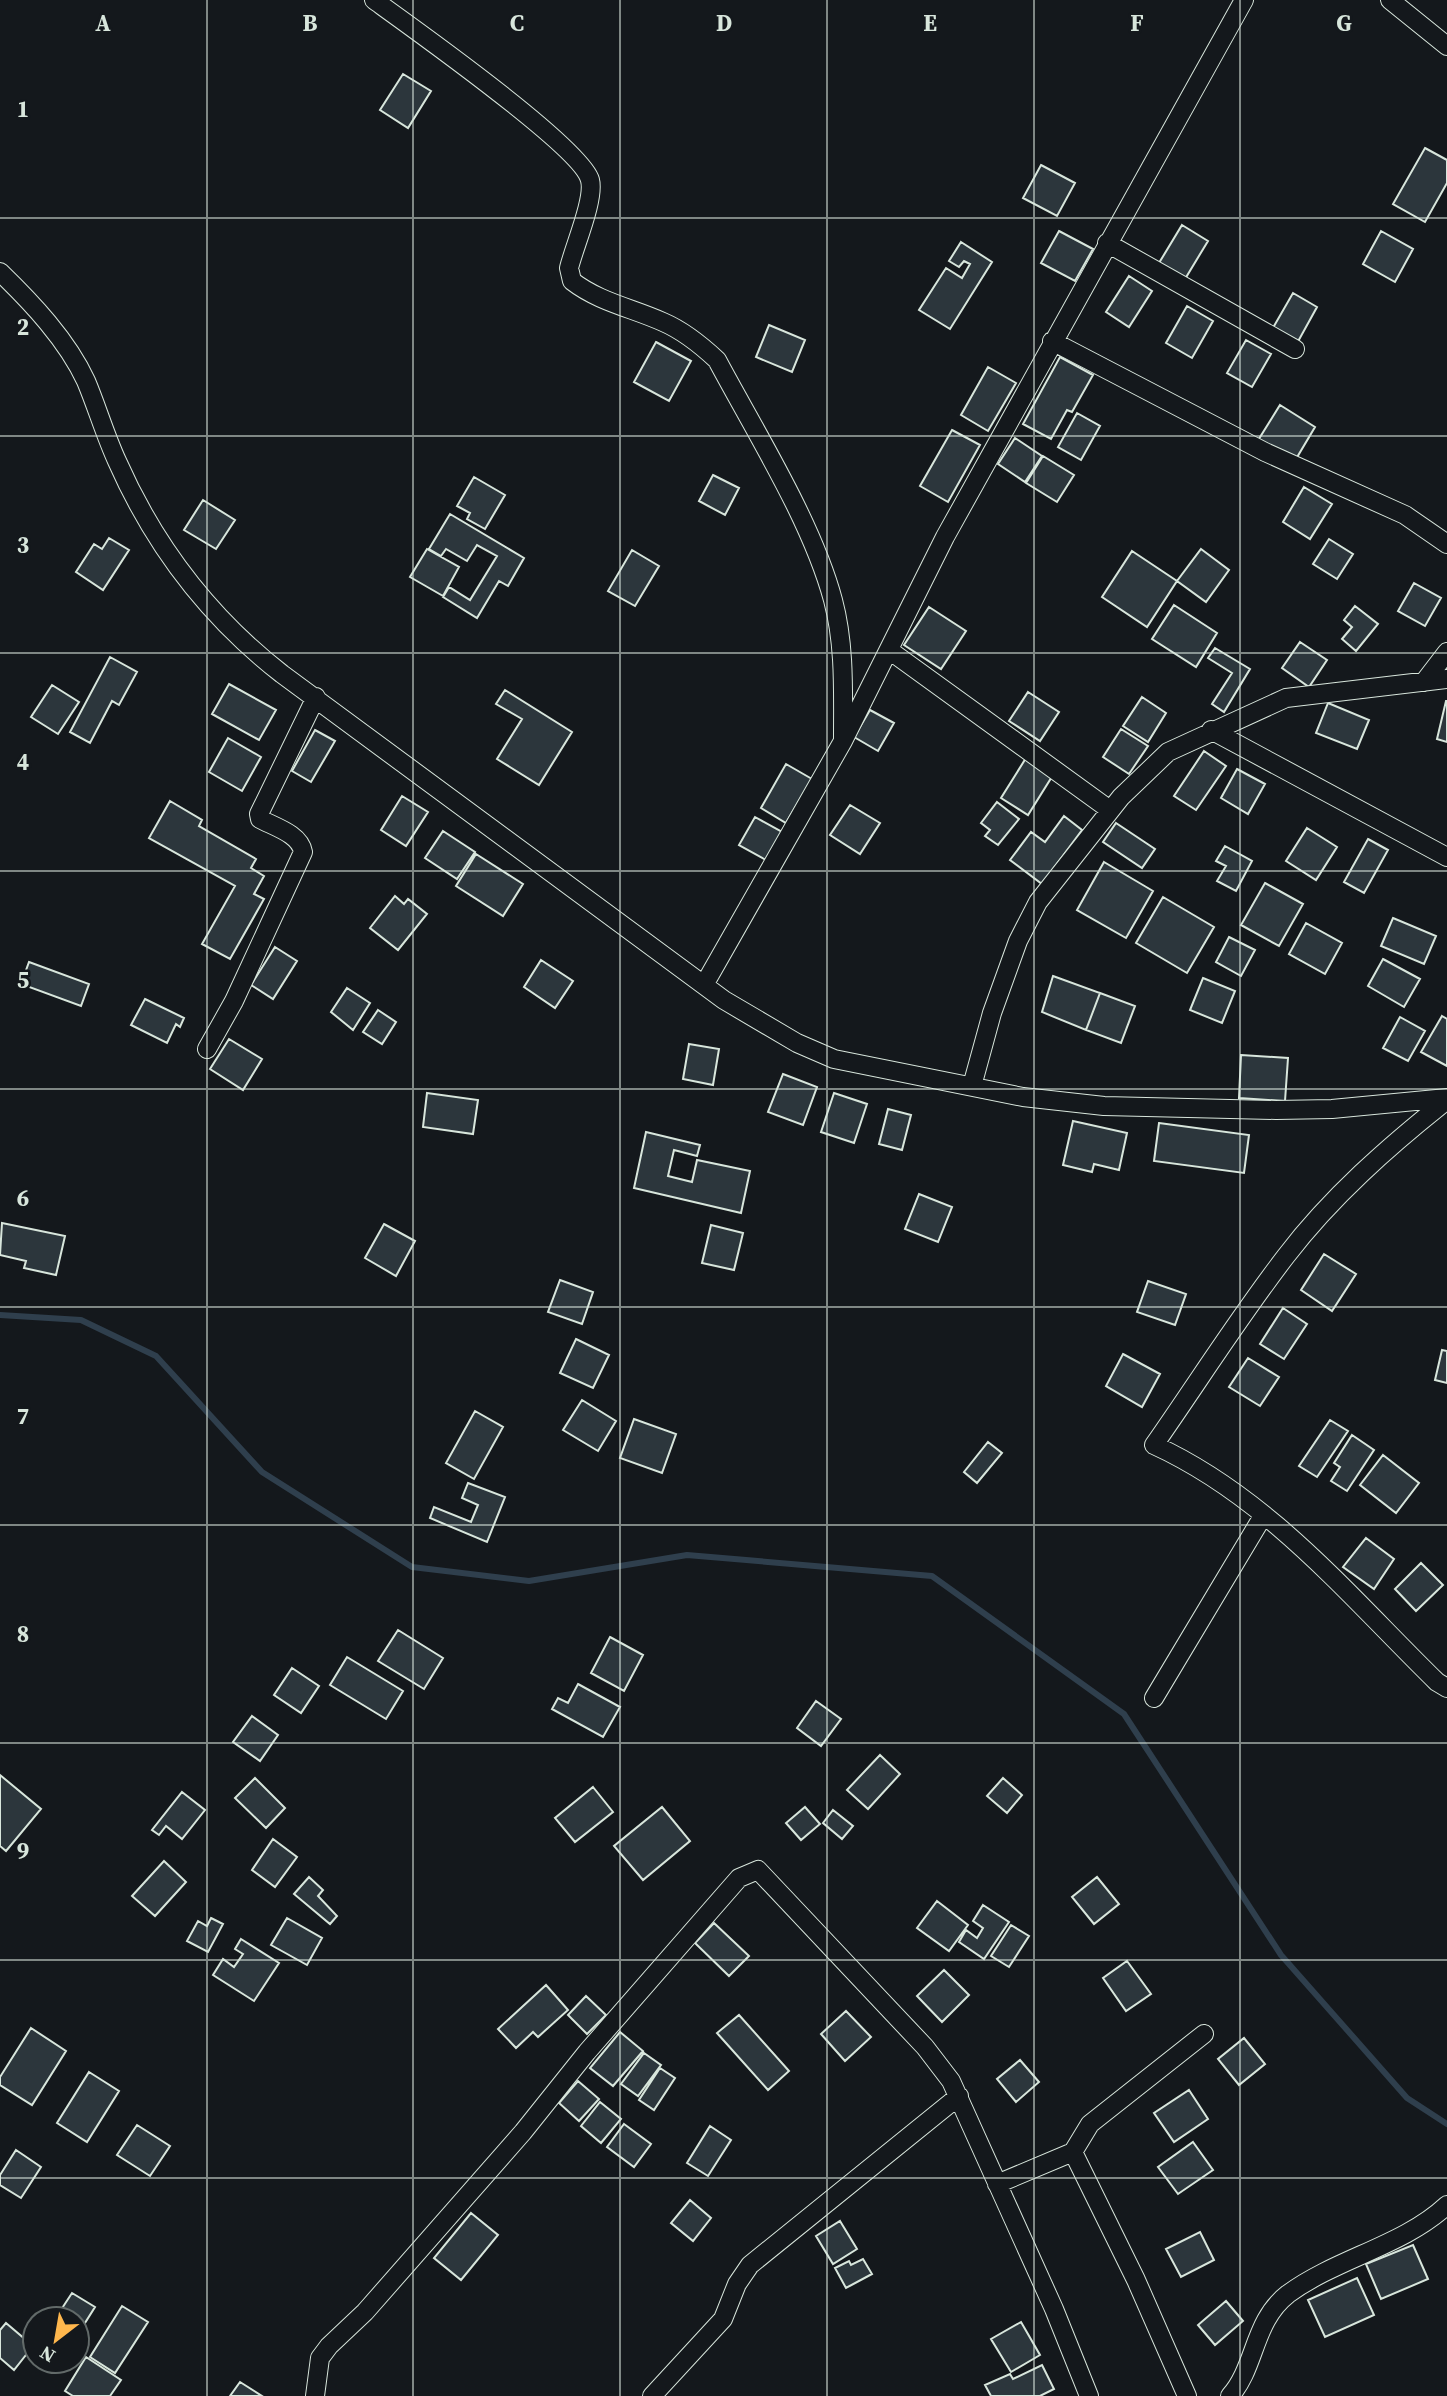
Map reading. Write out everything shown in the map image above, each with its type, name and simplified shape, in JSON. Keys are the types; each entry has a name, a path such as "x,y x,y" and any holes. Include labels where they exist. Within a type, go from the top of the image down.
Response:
{"street":[{"path":"374,0 553,137 584,166 591,182 569,268 572,281 586,292 664,322 696,341 717,360 821,564 834,602 844,662 843,741"},
{"path":"704,985 843,741 945,537 1244,0"},
{"path":"1390,0 1447,46"},
{"path":"1107,243 1295,349"},
{"path":"0,272 47,322 85,378 117,461 174,563 233,634 704,985 797,1043 834,1059 1023,1097 1104,1106 1332,1110 1447,1099"},
{"path":"1052,341 1265,452 1405,516 1447,544"},
{"path":"889,650 1110,810"},
{"path":"1424,682 1447,652"},
{"path":"972,1086 992,1013 1018,942 1038,902 1110,810 1168,752 1278,700 1304,693 1447,679"},
{"path":"207,1049 234,1001 303,852 302,845 295,838 260,819 258,814 316,697"},
{"path":"1211,730 1447,857"},
{"path":"1447,1099 1401,1137 1355,1181 1287,1254 1154,1444 1216,1478 1302,1547 1430,1676 1447,1688"},
{"path":"1154,1698 1263,1516"},
{"path":"315,2396 320,2358 329,2346 374,2302 523,2132 587,2052 739,1878 749,1871 758,1870 925,2047 959,2096 1054,2309 1089,2396"},
{"path":"997,2184 1073,2152 1090,2124 1204,2034"},
{"path":"652,2396 723,2319 750,2265 959,2096"},
{"path":"1073,2152 1136,2280 1188,2396"},
{"path":"1230,2396 1243,2378 1253,2343 1286,2295 1340,2263 1430,2221 1447,2205"}],"building":[{"path":"403,74 431,91 408,128 380,110"},
{"path":"1425,148 1447,160 1447,183 1425,222 1393,204"},
{"path":"1041,165 1075,183 1057,216 1023,198"},
{"path":"1182,225 1208,241 1185,279 1159,263"},
{"path":"1059,231 1093,249 1075,281 1041,263"},
{"path":"1381,231 1413,249 1395,282 1363,264"},
{"path":"961,242 992,262 950,329 919,310 946,268 962,278 970,264 964,261 959,267 949,261"},
{"path":"1129,276 1152,291 1129,327 1106,312"},
{"path":"1293,293 1317,307 1295,347 1270,333"},
{"path":"1187,306 1213,321 1192,358 1166,343"},
{"path":"769,325 805,340 792,372 756,357"},
{"path":"1246,340 1271,354 1252,387 1227,373"},
{"path":"656,342 691,361 669,401 634,382"},
{"path":"1060,357 1093,375 1072,412 1067,410 1051,439 1023,424"},
{"path":"988,367 1016,383 988,431 961,415"},
{"path":"1280,405 1315,427 1293,464 1257,442"},
{"path":"1077,413 1100,426 1081,460 1058,447"},
{"path":"952,430 980,445 948,502 920,486"},
{"path":"1015,438 1042,456 1025,482 998,464"},
{"path":"1043,456 1074,475 1057,502 1026,483"},
{"path":"713,475 739,488 725,515 699,501"},
{"path":"474,477 505,495 485,529 467,519 470,513 457,506"},
{"path":"1304,487 1332,504 1310,539 1283,522"},
{"path":"203,500 235,520 216,549 184,530"},
{"path":"450,514 524,558 508,586 499,581 477,618 443,597 449,587 470,600 497,556 477,545 467,561 446,549 441,556 429,549"},
{"path":"109,538 129,550 103,590 76,572 94,544 102,549"},
{"path":"1329,539 1353,554 1337,579 1313,564"},
{"path":"427,549 459,567 443,596 410,577"},
{"path":"1201,549 1229,570 1206,602 1177,581"},
{"path":"632,550 659,566 635,606 608,591"},
{"path":"1132,551 1177,581 1147,627 1102,597"},
{"path":"1414,583 1441,598 1425,626 1398,611"},
{"path":"1174,605 1217,633 1196,667 1152,639"},
{"path":"1355,606 1378,624 1356,651 1342,639 1352,627 1344,620"},
{"path":"929,607 966,631 941,669 904,645"},
{"path":"1300,642 1327,660 1309,687 1282,668"},
{"path":"1215,648 1250,669 1224,712 1212,704 1232,673 1208,658"},
{"path":"110,657 137,672 119,705 112,701 90,743 70,732"},
{"path":"229,684 276,710 259,740 212,714"},
{"path":"52,685 79,702 58,734 31,717"},
{"path":"505,690 572,732 539,785 497,759 522,719 496,704"},
{"path":"1028,692 1059,712 1040,741 1009,721"},
{"path":"1142,697 1166,713 1148,742 1123,726"},
{"path":"1447,701 1447,742 1437,739"},
{"path":"1328,703 1369,720 1357,749 1316,733"},
{"path":"870,710 894,723 878,751 854,737"},
{"path":"1121,729 1148,746 1129,774 1103,757"},
{"path":"315,730 335,741 311,782 292,771"},
{"path":"228,738 261,757 242,791 209,772"},
{"path":"1204,751 1226,766 1196,810 1174,796"},
{"path":"1026,758 1053,775 1028,815 1001,798"},
{"path":"786,764 812,779 786,823 761,808"},
{"path":"1237,769 1265,784 1248,814 1221,798"},
{"path":"402,796 428,812 406,846 381,830"},
{"path":"170,801 202,820 199,826 256,859 251,868 264,876 254,894 264,899 230,959 202,944 235,886 149,838"},
{"path":"997,802 1019,819 998,845 985,836 990,830 981,823"},
{"path":"850,805 880,823 860,854 830,835"},
{"path":"1064,816 1082,830 1042,884 1010,860 1031,832 1045,842"},
{"path":"755,817 782,832 766,860 739,845"},
{"path":"1116,823 1155,849 1142,868 1103,842"},
{"path":"1307,828 1337,847 1316,880 1286,861"},
{"path":"443,831 475,852 457,879 425,858"},
{"path":"1368,839 1388,850 1364,893 1344,882"},
{"path":"1225,846 1252,861 1236,891 1217,881 1226,866 1216,861"},
{"path":"476,854 523,884 503,916 456,886"},
{"path":"1104,862 1153,891 1126,938 1077,910"},
{"path":"1265,883 1303,904 1279,946 1241,925"},
{"path":"395,896 404,904 408,899 427,914 398,950 370,928"},
{"path":"1163,897 1214,927 1187,973 1136,943"},
{"path":"1393,918 1436,936 1424,964 1381,946"},
{"path":"1306,923 1342,943 1325,974 1289,954"},
{"path":"1229,937 1255,950 1241,976 1216,962"},
{"path":"275,947 297,961 273,999 251,985"},
{"path":"1383,959 1420,979 1404,1007 1368,986"},
{"path":"541,960 573,981 555,1008 524,987"},
{"path":"29,962 89,984 81,1006 21,984"},
{"path":"1053,976 1100,993 1086,1030 1042,1012"},
{"path":"1203,978 1235,991 1222,1023 1190,1010"},
{"path":"347,988 370,1003 353,1030 331,1012"},
{"path":"1100,993 1135,1006 1121,1043 1086,1030"},
{"path":"145,999 184,1018 180,1027 176,1024 167,1043 131,1025"},
{"path":"378,1010 396,1022 382,1044 363,1032"},
{"path":"1442,1016 1447,1019 1447,1066 1421,1052"},
{"path":"1400,1017 1425,1031 1408,1061 1383,1048"},
{"path":"229,1039 262,1059 243,1090 210,1069"},
{"path":"689,1044 719,1049 713,1085 683,1079"},
{"path":"1241,1055 1288,1058 1285,1101 1239,1098"},
{"path":"783,1074 817,1087 803,1125 768,1112"},
{"path":"427,1093 478,1100 473,1134 423,1127"},
{"path":"834,1093 867,1104 854,1143 821,1132"},
{"path":"888,1109 911,1115 902,1150 879,1144"},
{"path":"1073,1121 1127,1133 1119,1170 1094,1164 1092,1172 1063,1165"},
{"path":"1159,1123 1249,1135 1244,1173 1154,1161"},
{"path":"646,1132 700,1145 697,1156 674,1150 668,1176 692,1182 697,1160 750,1171 741,1213 634,1188"},
{"path":"919,1194 952,1207 938,1242 905,1229"},
{"path":"2,1223 65,1236 56,1275 24,1268 26,1261 0,1255"},
{"path":"384,1224 415,1241 396,1276 365,1258"},
{"path":"711,1225 743,1233 734,1270 702,1263"},
{"path":"1324,1254 1356,1274 1332,1311 1301,1290"},
{"path":"560,1280 593,1292 582,1324 548,1312"},
{"path":"1148,1281 1186,1294 1175,1325 1137,1312"},
{"path":"1283,1308 1307,1324 1284,1359 1260,1344"},
{"path":"576,1339 609,1355 593,1388 560,1373"},
{"path":"1442,1350 1447,1351 1447,1383 1435,1380"},
{"path":"1123,1354 1160,1374 1142,1407 1106,1386"},
{"path":"1248,1358 1279,1377 1260,1406 1229,1387"},
{"path":"582,1400 616,1421 598,1451 563,1430"},
{"path":"475,1411 503,1427 474,1479 446,1463"},
{"path":"634,1419 676,1434 662,1473 620,1458"},
{"path":"1330,1420 1348,1431 1317,1477 1299,1466"},
{"path":"1352,1435 1374,1450 1347,1491 1331,1481 1340,1467 1334,1463"},
{"path":"988,1442 1002,1453 977,1483 964,1472"},
{"path":"1383,1455 1419,1483 1396,1513 1360,1485"},
{"path":"468,1483 505,1497 487,1542 430,1518 434,1507 471,1522 478,1505 462,1498"},
{"path":"1366,1538 1394,1559 1374,1589 1343,1567"},
{"path":"1421,1563 1443,1585 1416,1611 1395,1589"},
{"path":"398,1630 443,1658 424,1689 378,1661"},
{"path":"610,1637 643,1655 624,1691 591,1673"},
{"path":"347,1657 403,1691 386,1719 330,1685"},
{"path":"292,1668 319,1686 301,1713 274,1695"},
{"path":"578,1684 620,1707 603,1737 552,1709 558,1698 568,1703"},
{"path":"816,1701 841,1719 821,1746 797,1728"},
{"path":"252,1716 278,1735 260,1761 233,1742"},
{"path":"880,1755 900,1774 868,1809 847,1790"},
{"path":"0,1775 41,1809 6,1851 0,1846"},
{"path":"255,1778 285,1808 266,1828 235,1798"},
{"path":"1003,1778 1022,1795 1007,1813 987,1796"},
{"path":"593,1787 613,1812 575,1842 555,1818"},
{"path":"182,1792 205,1810 182,1839 166,1826 159,1835 152,1830"},
{"path":"662,1807 690,1841 643,1880 614,1846"},
{"path":"805,1807 820,1824 801,1840 786,1823"},
{"path":"833,1810 853,1826 842,1839 823,1823"},
{"path":"273,1839 297,1857 275,1887 252,1870"},
{"path":"164,1861 186,1882 155,1916 132,1896"},
{"path":"309,1877 323,1890 318,1896 337,1916 330,1924 294,1894"},
{"path":"1097,1877 1119,1904 1094,1924 1072,1897"},
{"path":"937,1901 968,1925 949,1951 917,1928"},
{"path":"983,1905 1009,1922 984,1959 959,1942 966,1930 977,1938 983,1928 973,1921"},
{"path":"211,1918 223,1924 208,1952 187,1941 198,1921 207,1926"},
{"path":"287,1918 322,1938 307,1965 271,1945"},
{"path":"714,1923 749,1956 729,1976 695,1943"},
{"path":"1011,1925 1029,1936 1009,1967 991,1956"},
{"path":"241,1939 279,1963 254,2001 213,1975 223,1959 234,1967 243,1954 235,1949"},
{"path":"1127,1961 1151,1994 1126,2011 1103,1978"},
{"path":"944,1970 969,1995 942,2022 917,1996"},
{"path":"546,1985 568,2010 538,2037 533,2032 516,2048 498,2029"},
{"path":"586,1996 606,2015 587,2034 568,2015"},
{"path":"846,2011 871,2037 845,2061 821,2034"},
{"path":"739,2015 789,2071 768,2090 717,2033"},
{"path":"31,2028 66,2051 32,2105 0,2085 0,2077"},
{"path":"620,2032 643,2051 613,2086 590,2068"},
{"path":"1244,2038 1265,2064 1239,2085 1218,2059"},
{"path":"644,2053 661,2065 638,2096 621,2084"},
{"path":"1020,2060 1039,2082 1016,2102 997,2079"},
{"path":"660,2068 675,2078 654,2110 639,2100"},
{"path":"89,2072 119,2091 87,2142 57,2123"},
{"path":"578,2081 599,2099 579,2121 559,2103"},
{"path":"1189,2090 1208,2119 1174,2142 1154,2113"},
{"path":"600,2102 621,2119 601,2143 581,2126"},
{"path":"624,2124 651,2144 634,2167 607,2147"},
{"path":"137,2125 170,2146 150,2176 117,2155"},
{"path":"710,2126 731,2140 708,2176 687,2163"},
{"path":"1193,2142 1213,2170 1178,2194 1158,2167"},
{"path":"16,2150 41,2167 21,2198 0,2185 0,2175"},
{"path":"690,2200 711,2218 693,2241 671,2223"},
{"path":"471,2213 498,2235 461,2280 434,2258"},
{"path":"840,2221 857,2249 833,2264 816,2236"},
{"path":"1200,2232 1214,2260 1181,2277 1166,2249"},
{"path":"1413,2245 1428,2279 1381,2299 1366,2264"},
{"path":"863,2259 872,2274 846,2288 835,2268 849,2261 851,2265"},
{"path":"1357,2278 1374,2315 1325,2337 1308,2300"},
{"path":"72,2293 95,2307 91,2313 91,2305 64,2305"},
{"path":"1226,2301 1243,2321 1215,2345 1198,2325"},
{"path":"122,2306 148,2322 115,2373 91,2355"},
{"path":"1021,2322 1040,2355 1011,2372 991,2339"},
{"path":"6,2323 21,2336 21,2361 14,2370 0,2358 0,2330"},
{"path":"91,2360 121,2380 110,2396 73,2396 65,2391 75,2375 91,2375"},
{"path":"1042,2365 1054,2389 1040,2396 991,2396 985,2385 1010,2374 1013,2379"},
{"path":"240,2382 262,2396 230,2396"}],"waterway":[{"path":"0,1315 81,1320 156,1356 262,1472 412,1567 529,1581 687,1555 932,1576 1124,1714 1281,1955 1407,2098 1447,2124"}]}
